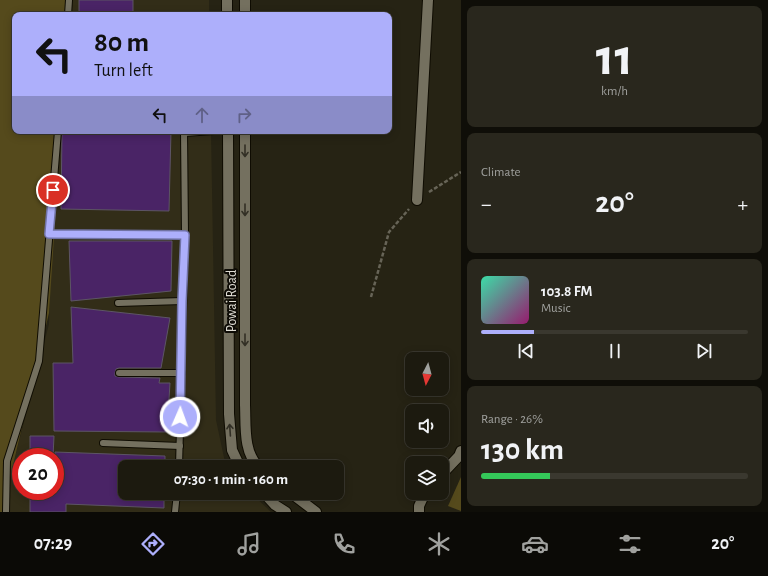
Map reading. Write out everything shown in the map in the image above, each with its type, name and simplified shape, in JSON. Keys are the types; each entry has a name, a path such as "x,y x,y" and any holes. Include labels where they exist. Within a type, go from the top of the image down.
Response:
{"main road":[{"path":"227,0 227,12"},
{"path":"245,0 245,12"},
{"path":"417,200 428,0"},
{"name":"Powai Road","path":"228,134 229,414 232,450 237,460"},
{"name":"Powai Road","path":"245,134 245,405 248,446 252,460"},
{"path":"229,324 245,324"},
{"path":"449,467 459,456 461,451"},
{"path":"270,500 286,512"},
{"path":"300,500 316,512"},
{"path":"419,512 421,500"}],"lane":[{"path":"68,12 69,0"},
{"path":"6,512 7,461 39,361 58,134"},
{"path":"179,460 182,373 182,301 185,235 184,134"},
{"path":"49,234 185,235"},
{"path":"118,303 182,301"},
{"path":"119,372 182,373"},
{"path":"103,443 180,446"},
{"path":"175,512 176,500"}],"path":[{"path":"371,297 389,232 417,200 461,172"}],"shaded area":[{"path":"0,0 70,0 69,12 12,12 12,134 61,134 49,313 17,448 12,448 12,470 2,512 0,512"},
{"path":"60,0 209,0 209,12 59,12"},
{"path":"55,134 211,134 216,420 225,460 118,460 118,500 258,500 271,512 1,512 12,469 12,500 64,500 64,448 17,448 49,324"},
{"path":"461,477 461,511 448,506"}],"building":[{"path":"79,0 133,0 133,12 79,12"},
{"path":"62,134 171,134 169,211 61,209"},
{"path":"69,241 172,241 171,291 71,301"},
{"path":"71,307 170,318 161,368 119,368 116,369 115,373 115,376 119,377 160,378 159,383 170,383 167,432 54,431 53,363 73,363"},
{"path":"30,436 54,436 53,448 30,448"},
{"path":"64,452 165,456 165,460 118,460 118,500 164,500 164,508 66,504 66,512 30,512 30,500 64,500"}],"route":[{"path":"53,190 49,234 185,235 180,417"}]}
